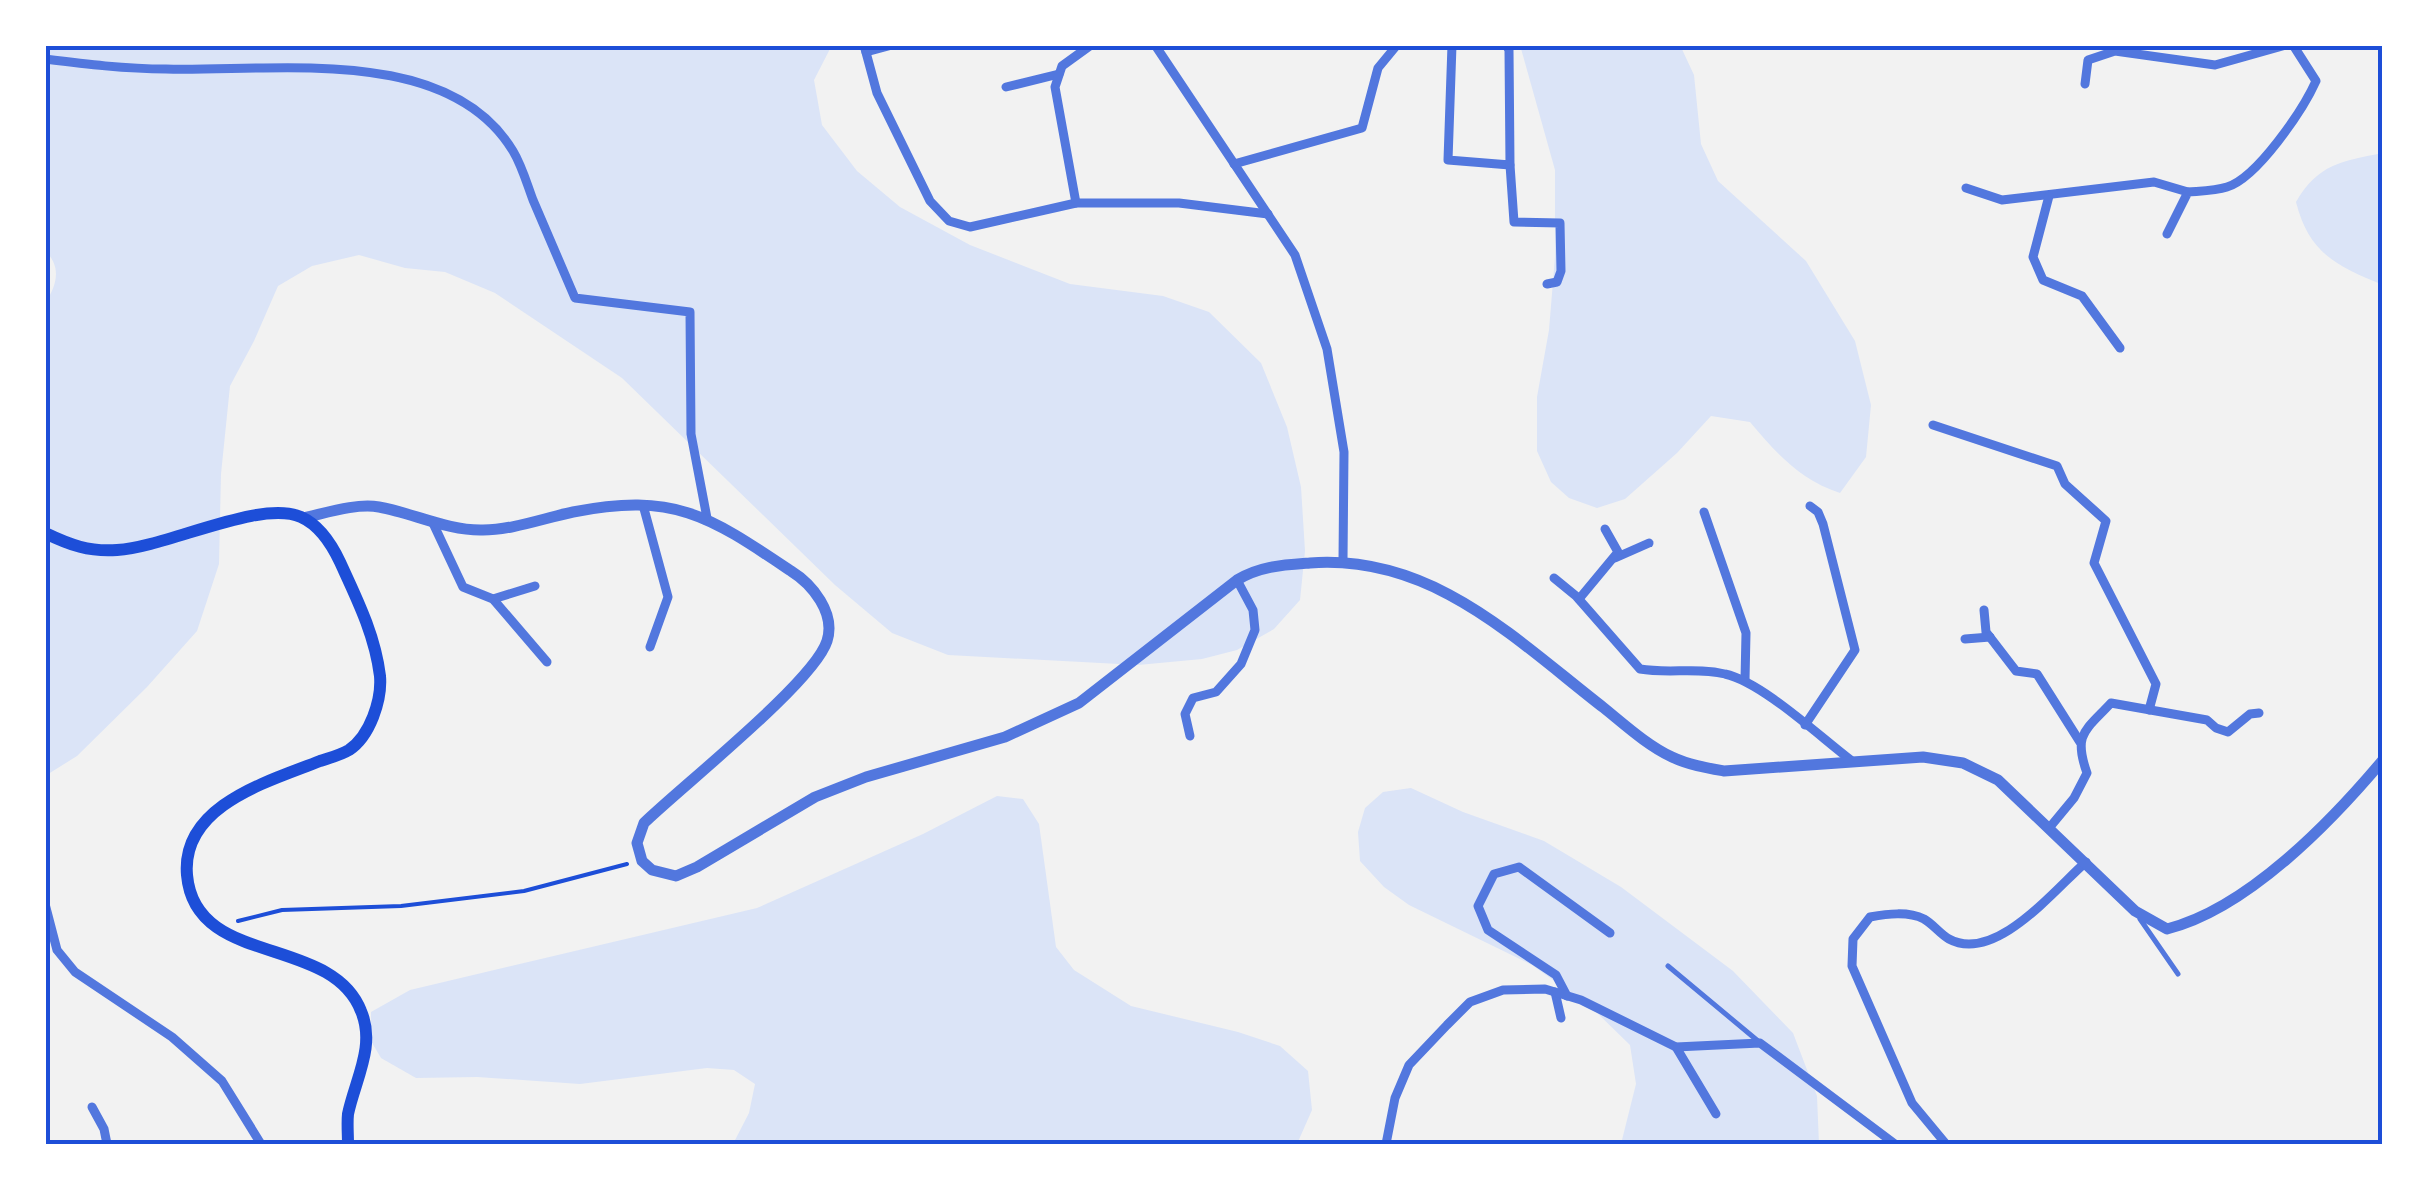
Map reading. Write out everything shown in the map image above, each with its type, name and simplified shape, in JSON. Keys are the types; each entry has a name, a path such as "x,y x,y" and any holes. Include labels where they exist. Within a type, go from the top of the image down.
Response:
{"main road":[{"path":"45,534 81,550 118,550 165,542 259,513 304,518 331,543 370,628 380,677 379,697 364,735 349,750 264,784 214,810 194,837 186,871 192,900 214,926 342,981 362,1012 366,1055 348,1116 348,1144"}],"street":[{"path":"892,45 865,48 877,93 930,200 949,221 970,226 1076,203 1179,203 1268,214"},
{"path":"1076,203 1055,87 1062,66 1092,45"},
{"path":"1156,45 1295,255 1327,348 1344,452 1343,560"},
{"path":"1234,164 1362,128 1378,68 1396,45"},
{"path":"1452,45 1448,160 1510,164"},
{"path":"1506,45 1514,222 1560,224 1561,271 1557,282 1547,284"},
{"path":"1966,188 2002,200 2154,182 2188,192 2229,187 2267,157 2316,82 2290,45 2215,65 2116,51 2088,60 2086,84"},
{"path":"45,58 166,70 341,68 411,81 459,97 512,150 575,298 690,312 691,434 707,518"},
{"path":"1006,87 1059,74"},
{"path":"2167,234 2188,192"},
{"path":"2049,196 2032,257 2043,280 2082,296 2120,348"},
{"path":"1933,424 2057,466 2065,484 2106,521 2094,563 2156,684 2149,710"},
{"path":"643,505 668,598 650,647"},
{"path":"304,518 374,506 483,530 603,506 678,508 707,518 801,577 818,595 828,620 828,640 805,676 644,823 637,843 642,860 652,870 676,876 815,797 866,777 1004,737 1078,704 1236,580 1258,568 1343,560 1421,578 1472,605 1670,756 1724,771 1923,757 1964,763 1998,780 2135,912 2167,929 2186,924 2232,900 2319,832 2383,760"},
{"path":"1805,726 1855,650 1823,524 1810,506"},
{"path":"1704,512 1746,633 1745,680"},
{"path":"432,521 463,587 493,599 548,662"},
{"path":"1579,599 1618,552 1605,529"},
{"path":"1612,559 1649,543"},
{"path":"1554,578 1579,599 1640,669 1667,674 1691,670 1722,673 1745,680 1852,761"},
{"path":"1190,736 1184,714 1193,698 1216,692 1241,664 1255,630 1252,610 1236,580"},
{"path":"493,599 535,586"},
{"path":"1984,610 1990,636 2016,671 2037,674 2080,742"},
{"path":"1965,639 1990,636"},
{"path":"2050,827 2074,798 2087,773 2079,751 2081,735 2111,704 2207,720 2228,732 2250,714 2259,713"},
{"path":"1946,1144 1912,1103 1852,966 1853,938 1870,917 1892,913 1923,918 1952,941 1981,945 2006,934 2086,862"},
{"path":"1568,996 1556,974 1488,930 1478,906 1494,874 1519,866 1610,933"},
{"path":"45,904 57,950 75,972 172,1037 222,1081 261,1144"},
{"path":"1386,1144 1394,1098 1409,1065 1470,1002 1503,990 1546,989 1676,1047 1760,1043 1895,1144"},
{"path":"1555,992 1561,1018"},
{"path":"1676,1047 1716,1114"},
{"path":"92,1106 107,1144"}],"lane":[{"path":"2135,912 2178,974"},
{"path":"1668,966 1760,1043"}],"path":[{"path":"214,926 282,910 401,906 524,891 642,860"}],"shaded area":[{"path":"45,45 832,45 814,80 822,125 857,171 900,207 970,245 1070,284 1163,296 1209,312 1261,363 1287,427 1301,487 1305,551 1300,600 1274,629 1237,650 1202,659 1138,665 948,655 892,633 835,585 622,378 495,293 445,272 405,268 359,255 312,266 278,286 230,386 221,474 219,564 197,631 77,756 45,776 45,303 56,270 45,251"},
{"path":"1520,45 1680,45 1694,75 1701,144 1718,181 1806,261 1855,341 1871,405 1866,457 1840,493 1801,473 1750,422 1711,416 1677,453 1625,499 1597,508 1569,498 1551,482 1537,451 1537,397 1549,330 1555,257 1555,170"},
{"path":"2383,153 2383,285 2327,256 2308,234 2296,202 2313,179 2332,166"},
{"path":"1411,788 1463,812 1544,841 1621,887 1733,971 1793,1033 1817,1096 1819,1144 1621,1144 1636,1084 1630,1045 1591,1007 1532,965 1409,905 1384,887 1360,861 1358,832 1365,808 1383,792"},
{"path":"997,796 1023,799 1039,824 1056,947 1074,970 1131,1006 1280,1046 1308,1071 1312,1110 1297,1144 733,1144 749,1113 755,1084 734,1070 707,1068 580,1084 477,1077 416,1078 381,1058 371,1041 371,1012 410,990 757,908 923,834"}]}
